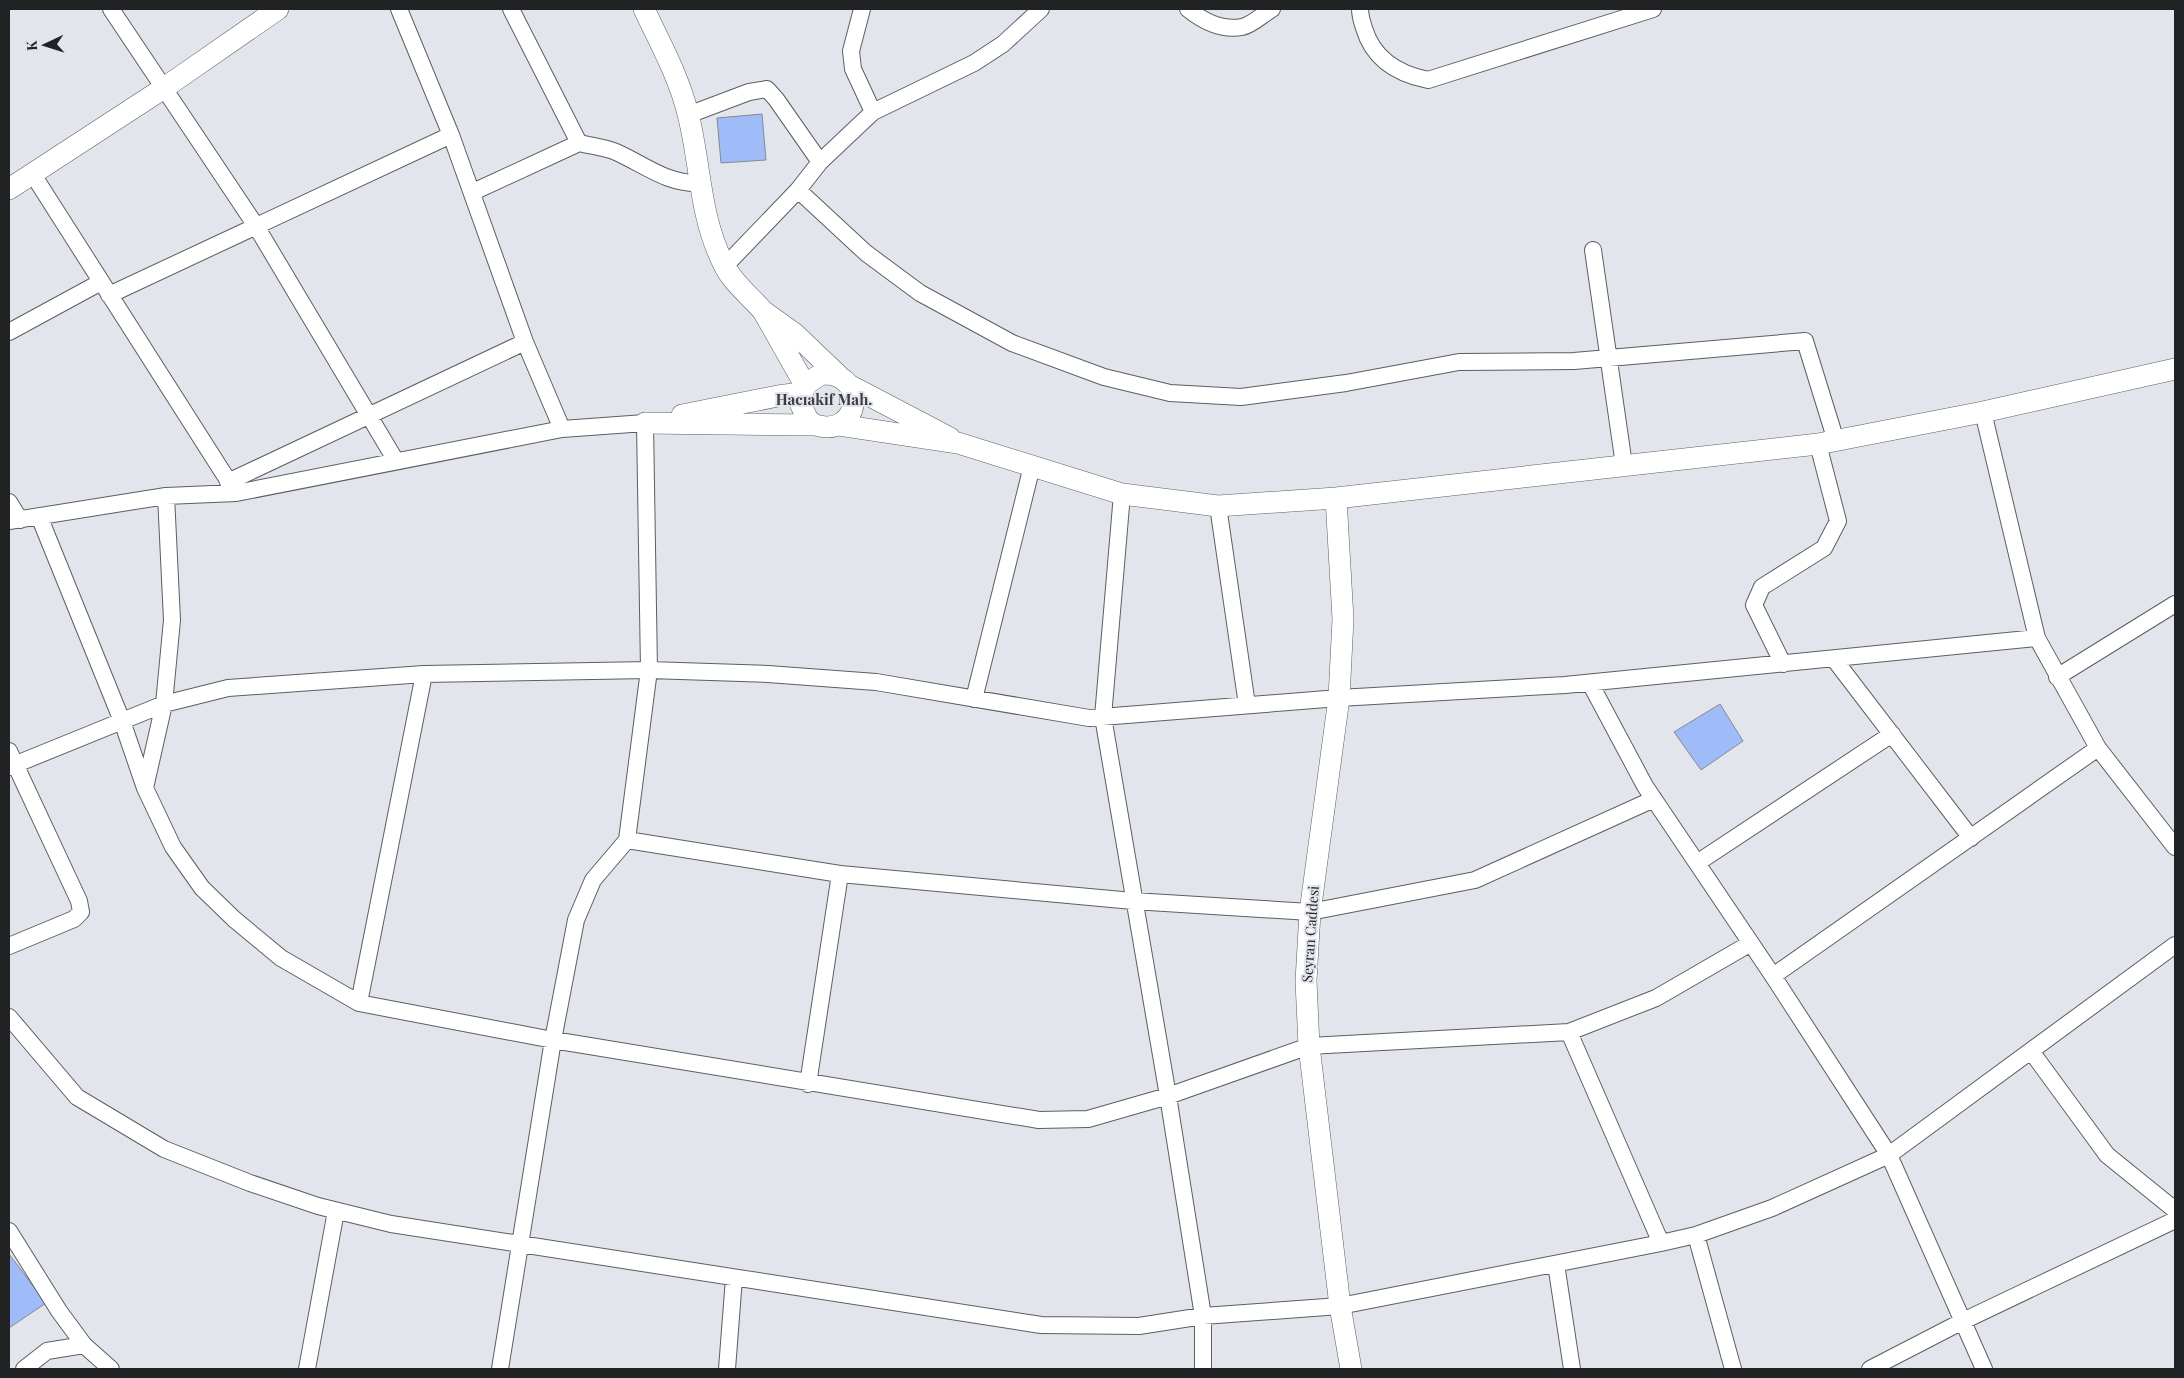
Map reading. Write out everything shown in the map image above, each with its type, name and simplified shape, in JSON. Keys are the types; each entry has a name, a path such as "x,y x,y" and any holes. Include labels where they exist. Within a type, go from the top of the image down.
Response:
{"street":[{"path":"111,9 256,226 396,461"},
{"path":"9,189 164,88 278,9"},
{"path":"399,9 473,192 525,342 562,429"},
{"path":"511,9 579,143"},
{"path":"644,9 677,80 688,114 708,226 725,266 763,311 803,389 800,403 803,412 815,425"},
{"path":"862,9 851,51 853,68 873,112"},
{"path":"725,266 798,190 820,162 873,112 974,63 1003,44 1041,9"},
{"path":"1188,9 1204,21 1225,27 1243,27 1272,9"},
{"path":"1360,9 1368,43 1390,66 1409,76 1428,80 1653,9"},
{"path":"688,114 749,92 767,89 820,162"},
{"path":"9,332 105,288 256,226 451,135"},
{"path":"473,192 579,143 615,152 682,184 699,183"},
{"path":"32,173 232,488"},
{"path":"798,190 866,252 928,298 1012,343 1104,377 1170,393 1241,397 1346,383 1458,362 1574,361 1805,341 1827,442 1838,521 1824,548 1762,587 1754,604 1783,664"},
{"path":"1593,250 1624,466"},
{"path":"763,311 795,334 844,381 852,392 853,407 845,421 839,425"},
{"path":"232,488 370,416 525,342"},
{"path":"9,502 14,520 166,496 232,488 396,461 562,429 646,423 815,425 823,428 839,425 958,443 1122,494 1218,506 1336,498 1827,442 1983,412 2175,369"},
{"path":"646,423 803,389 821,374 844,381 905,412 958,443"},
{"path":"1983,412 2037,638 2098,748 2175,847"},
{"path":"500,1369 553,1040 576,920 593,880 627,840 649,670 646,423"},
{"path":"974,699 1032,466"},
{"path":"1122,494 1103,717 1133,901 1168,1096 1203,1316 1203,1369"},
{"path":"145,788 164,704 172,620 166,496"},
{"name":"Seyran Caddesi","path":"1336,498 1343,619 1339,698 1310,912 1306,981 1308,1046 1340,1306 1350,1369"},
{"path":"1218,506 1247,705"},
{"path":"38,516 122,721 145,788 173,847 202,888 234,919 281,958 360,1003 553,1040 808,1084 1038,1120 1088,1119 1168,1096 1308,1046 1569,1032 1656,998 1751,943"},
{"path":"2057,677 2175,604"},
{"path":"9,946 74,919 81,912 79,901 11,761 164,704 228,688 424,674 649,670 768,674 876,682 1089,718 1339,698 1590,682 2037,638"},
{"path":"1834,659 1970,838"},
{"path":"360,1003 424,674"},
{"path":"1590,682 1654,799 1773,976 1889,1155 1984,1369"},
{"path":"1697,863 1892,734"},
{"path":"1773,976 2098,748"},
{"path":"627,840 840,874 1133,901 1310,912 1475,880 1654,799"},
{"path":"808,1084 840,874"},
{"path":"9,1017 77,1097 164,1149 250,1183 336,1211 391,1224 1042,1325 1139,1326 1203,1316 1340,1306 1661,1243 1696,1235 1772,1208 1889,1155 2175,945"},
{"path":"1569,1032 1661,1243"},
{"path":"2031,1051 2108,1155 2175,1210"},
{"path":"307,1369 336,1211"},
{"path":"1870,1369 1963,1321 2175,1220"},
{"path":"9,1231 59,1312 84,1345 111,1369"},
{"path":"1696,1235 1733,1369"},
{"path":"1556,1264 1572,1369"},
{"path":"726,1369 734,1278"},
{"path":"24,1369 46,1351 84,1345"}],"building":[{"path":"762,114 766,160 721,163 717,118"},
{"path":"1720,704 1743,741 1701,770 1674,732"},
{"path":"9,1254 46,1303 9,1328"}],"district":[{"name":"Hacıakif Mah.","path":"824,399"}]}
